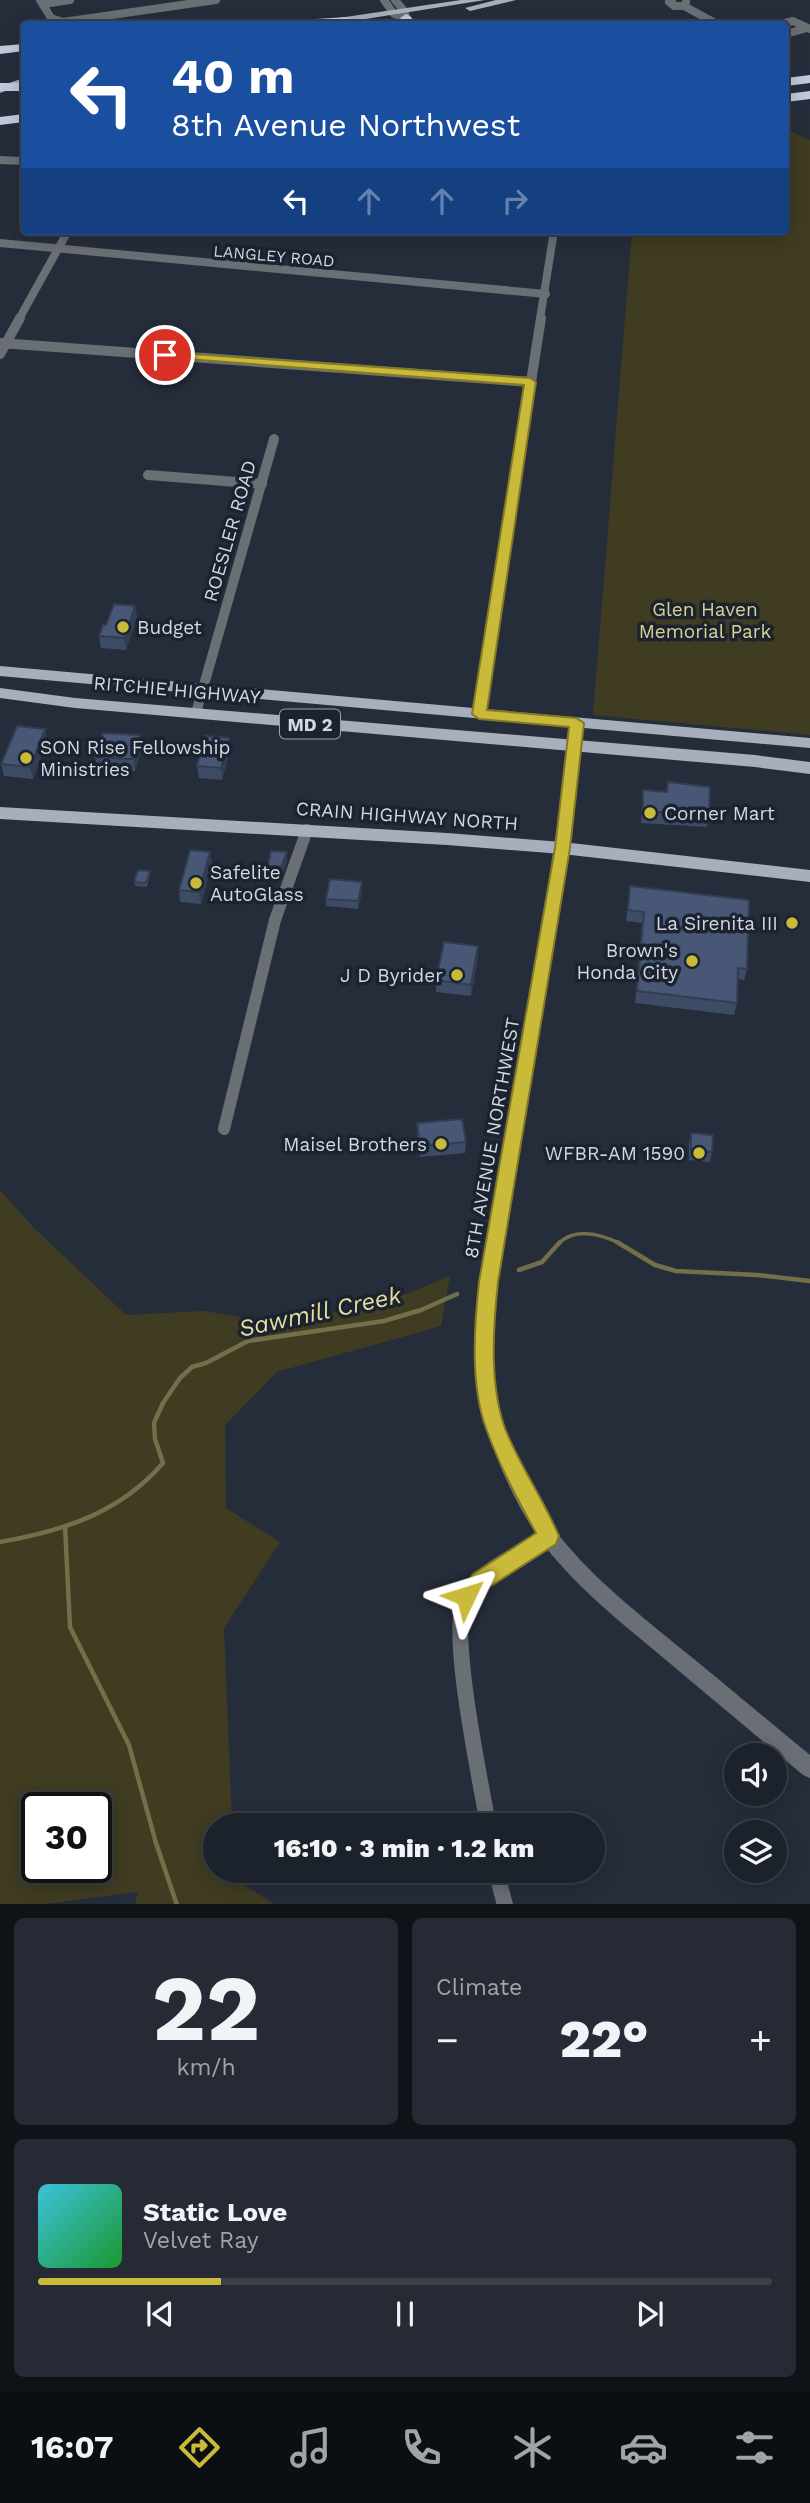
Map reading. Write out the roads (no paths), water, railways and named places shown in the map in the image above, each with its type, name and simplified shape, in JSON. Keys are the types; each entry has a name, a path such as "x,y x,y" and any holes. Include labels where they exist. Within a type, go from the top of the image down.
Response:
{"highway":[{"path":"335,21 347,20"},
{"path":"0,50 21,48"},
{"path":"0,74 21,74"},
{"path":"789,82 810,79"},
{"path":"0,86 21,87"},
{"path":"789,98 810,95"},
{"path":"0,121 21,118"}],"main road":[{"path":"340,21 394,14 407,18 480,0"},
{"path":"385,21 511,0"},
{"path":"0,86 21,76"},
{"path":"0,86 21,82"},
{"name":"RITCHIE HIGHWAY","path":"0,671 810,743"},
{"name":"RITCHIE HIGHWAY","path":"0,693 75,703 755,761 810,768"},
{"name":"CRAIN HIGHWAY NORTH","path":"0,813 307,830 562,848 810,876"}],"street":[{"path":"60,21 51,18 41,2 70,0"},
{"path":"70,21 216,0"},
{"path":"384,0 394,14"},
{"path":"395,0 407,18"},
{"path":"672,0 670,4 683,3 713,21"},
{"path":"789,22 793,21 808,28"},
{"path":"789,33 808,28"},
{"path":"0,160 21,161"},
{"path":"0,354 3,343 66,235"},
{"path":"479,714 553,235"},
{"name":"LANGLEY ROAD","path":"0,243 546,294"},
{"path":"3,343 530,382"},
{"name":"ROESLER ROAD","path":"196,713 275,439"},
{"path":"148,475 262,484"},
{"name":"8TH AVENUE NORTHWEST","path":"576,723 562,848 489,1282 483,1334 485,1372 495,1429 520,1484 549,1536 576,1568 616,1606 810,1768"},
{"path":"225,1129 275,919 307,830"},
{"path":"486,1813 459,1642 459,1616 466,1596 480,1581 549,1536"},
{"path":"499,1883 505,1904"}],"waterway":[{"name":"Sawmill Creek","path":"559,1243 565,1238 581,1233 605,1237 618,1243"},
{"name":"Sawmill Creek","path":"519,1270 542,1262 559,1243"},
{"name":"Sawmill Creek","path":"618,1243 655,1265 676,1271 810,1281"},
{"name":"Sawmill Creek","path":"0,1542 46,1532 89,1517 128,1495 146,1480 163,1463 155,1439 154,1423 163,1403 180,1378 192,1367 206,1363 248,1341 384,1321 421,1310 457,1294"},
{"path":"65,1526 70,1627 129,1745 156,1843 177,1904"}],"place":[{"name":"Budget","path":"123,627"},
{"name":"SON Rise Fellowship Ministries","path":"26,758"},
{"name":"Corner Mart","path":"650,813"},
{"name":"Safelite AutoGlass","path":"196,883"},
{"name":"La Sirenita III","path":"792,923"},
{"name":"Brown's Honda City","path":"692,961"},
{"name":"J D Byrider","path":"457,975"},
{"name":"Maisel Brothers","path":"441,1144"},
{"name":"WFBR-AM 1590","path":"699,1153"}],"park label":[{"name":"Glen Haven Memorial Park","path":"705,620"}]}
